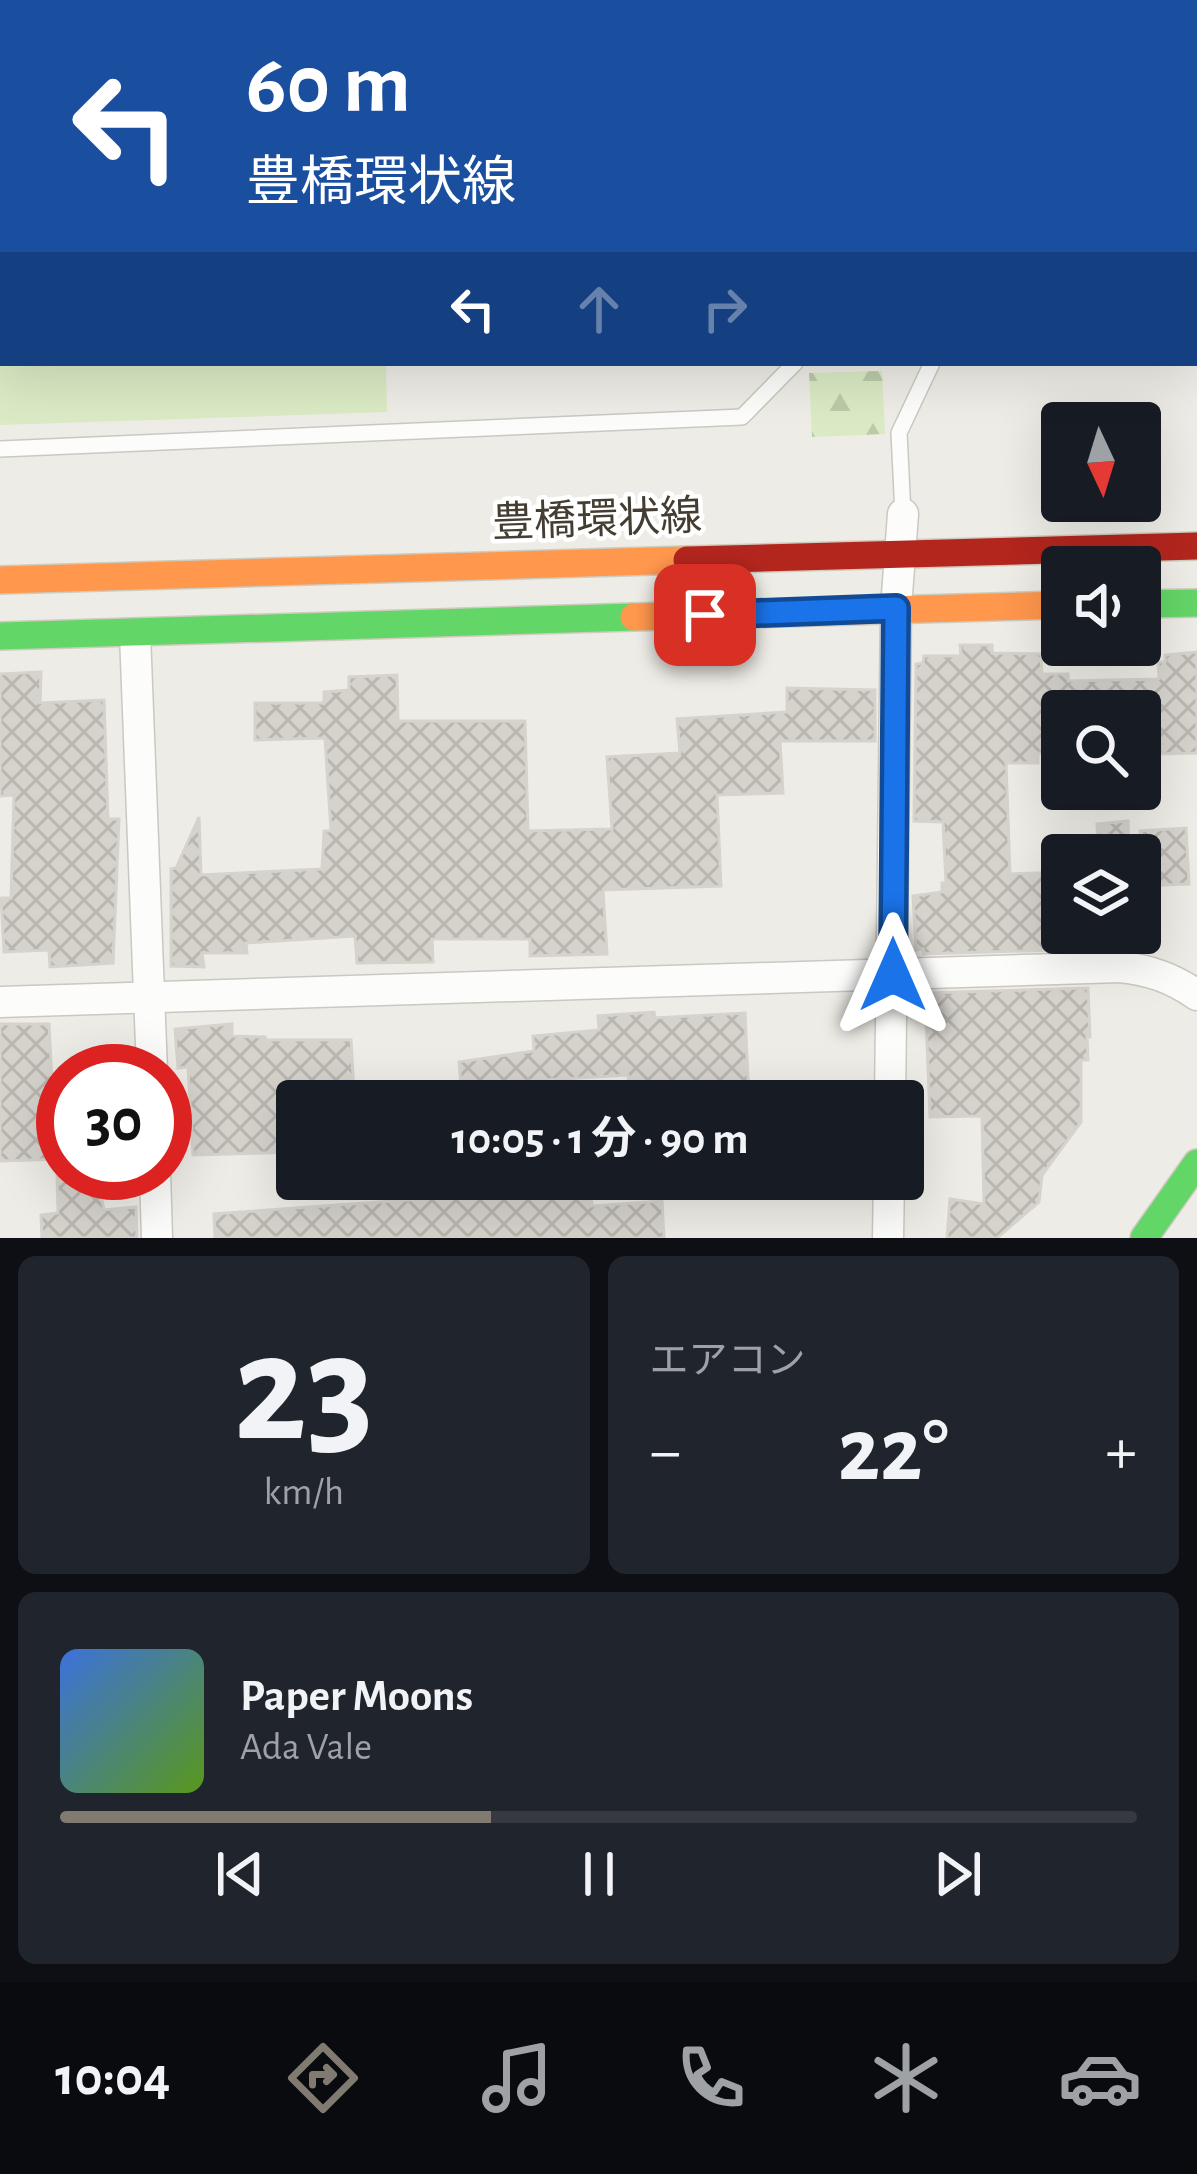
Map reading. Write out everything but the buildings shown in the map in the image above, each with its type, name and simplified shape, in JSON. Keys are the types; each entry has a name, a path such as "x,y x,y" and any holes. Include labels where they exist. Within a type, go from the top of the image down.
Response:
{"main road":[{"name":"豊橋環状線","path":"0,580 1197,546"},
{"path":"1161,604 1197,603"},
{"path":"0,636 1041,605"},
{"path":"1144,1238 1197,1163"}],"street":[{"path":"890,1080 896,608 902,514"},
{"path":"134,634 151,1044"},
{"path":"0,1002 1120,967 1149,970 1197,995"},
{"path":"156,1200 157,1238"},
{"path":"888,1238 889,1200"}],"lane":[{"path":"0,449 742,417 792,366"},
{"path":"902,514 899,433 931,366"}],"green space":[{"path":"0,366 386,366 387,412 0,425"},
{"path":"882,371 885,434 812,437 809,373"}],"traffic: fast":[{"path":"1161,604 1197,603"},
{"path":"0,636 634,617"},
{"path":"1144,1238 1197,1163"}],"traffic: slow":[{"path":"0,580 687,560"},
{"path":"634,617 1041,606"}],"traffic: jam":[{"path":"687,560 1197,546"}],"route":[{"path":"705,615 896,608 893,975"}]}
